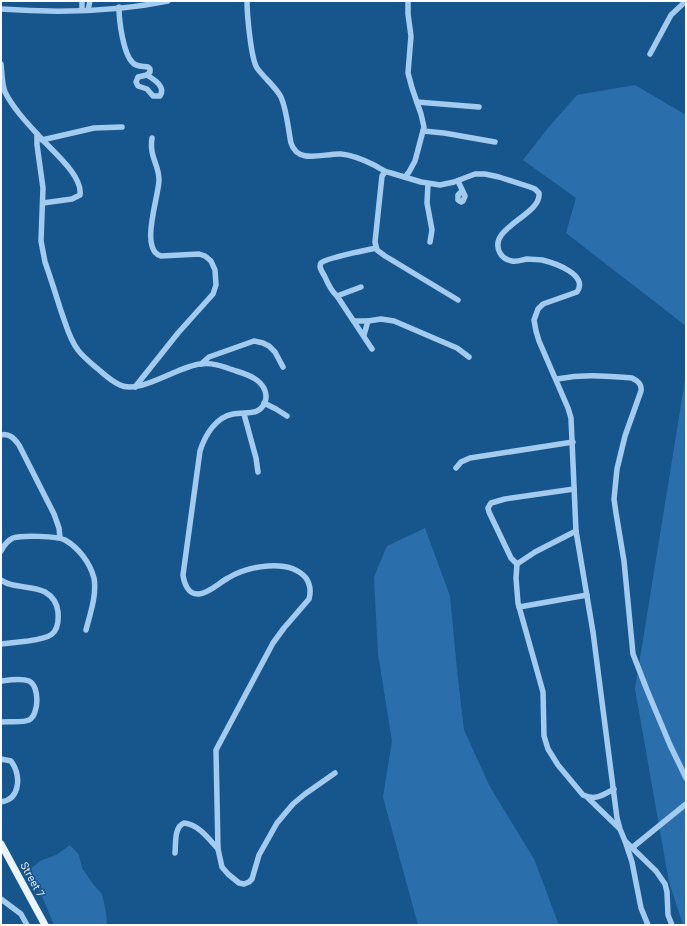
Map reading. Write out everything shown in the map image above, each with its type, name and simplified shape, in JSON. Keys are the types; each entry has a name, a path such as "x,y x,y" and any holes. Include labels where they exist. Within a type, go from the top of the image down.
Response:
{"main road":[{"name":"Street 7","path":"1,844 45,925"}],"street":[{"path":"82,1 85,10"},
{"path":"85,10 90,1"},
{"path":"1,9 85,10 134,7 168,1"},
{"path":"247,1 249,31 255,63 257,68 273,85 282,99 293,148 298,154 303,156 346,154 374,165 385,172 428,184 444,184 458,181 475,174 490,175 535,189 539,193 539,199 534,206 500,237 498,248 501,255 515,261 534,260 557,264 571,272 579,282 580,286 577,292 543,304 538,309 534,320 536,331 557,379 571,418 576,531 587,595 620,829 632,862 641,908 648,925"},
{"path":"405,177 415,161 423,131 423,121 408,74 411,36 408,1"},
{"path":"650,54 671,14 686,1"},
{"path":"119,8 119,26 131,61 134,64 150,68 150,72 147,75 138,77 136,82 138,86 147,89 153,96 160,96 162,91 161,88 147,75"},
{"path":"1,64 3,85 6,93 19,113 42,140 70,168 80,192 80,195 75,198 43,202"},
{"path":"417,102 478,107"},
{"path":"42,140 94,128 122,126"},
{"path":"423,131 495,142"},
{"path":"38,134 37,145 43,202 41,241 45,262 72,341 77,350 110,380 125,387 134,387 189,366 201,364 210,364 223,367 256,379 264,387 266,395 264,404 260,409 256,412 232,414 222,420 208,433 203,443 200,451 183,575 185,586 194,593 201,594 244,570 274,566 283,567 299,572 307,581 310,593 309,599 273,643 216,750 218,849 222,867 228,874 239,883 244,884 249,882 255,873 259,855 277,823 305,794 335,773"},
{"path":"134,387 212,294 216,285 215,270 211,261 205,256 199,254 161,256 157,254 154,249 151,241 151,225 159,180 151,153 152,138"},
{"path":"385,172 382,176 375,242 376,248 390,259 458,300"},
{"path":"458,181 462,191"},
{"path":"428,184 426,203 432,230 430,242"},
{"path":"372,349 364,335 332,290 320,268 321,263 332,258 376,248"},
{"path":"337,296 361,288"},
{"path":"354,321 382,319 394,321 458,348 469,357"},
{"path":"364,335 368,321"},
{"path":"201,364 209,357 254,341 269,346 275,352 283,367"},
{"path":"557,379 596,375 632,378 640,385 641,390 625,436 617,469 614,499 624,561 630,626 635,659 670,745 686,778"},
{"path":"264,404 287,416"},
{"path":"244,414 256,458 258,472"},
{"path":"1,436 5,434 10,436 18,444 54,514 59,528 60,538"},
{"path":"456,468 463,461 470,458 573,442"},
{"path":"517,564 513,561 489,512 489,506 493,502 505,499 574,489"},
{"path":"517,564 535,552 576,531"},
{"path":"1,551 9,541 20,536 60,538 69,543 84,557 93,576 94,595 86,630"},
{"path":"517,564 516,578 519,607 540,675 543,692 544,736 548,749 558,765 583,795 620,829"},
{"path":"1,580 14,585 40,590 48,594 56,605 58,617 54,632 48,638 1,644"},
{"path":"519,607 587,595"},
{"path":"1,681 29,681 35,687 37,696 33,715 30,720 1,722"},
{"path":"1,759 12,763 16,771 17,787 13,796 8,800 1,802"},
{"path":"588,798 601,796 614,789"},
{"path":"633,847 686,804"},
{"path":"175,853 177,828 180,824 184,823 192,825 199,830 218,849"},
{"path":"625,841 633,847 656,871 662,880 667,892 668,915 672,925"},
{"path":"1,899 21,914 27,925"}],"shaded area":[{"path":"635,85 686,115 686,326 566,233 576,198 523,160 548,128 577,95"},
{"path":"686,374 686,925 683,925 669,882 635,689"},
{"path":"425,528 450,596 464,730 490,787 534,859 559,925 418,925 383,797 392,741 378,654 374,577 387,546"},
{"path":"70,845 79,855 82,868 102,894 107,925 54,925 42,896 27,872 40,861 56,855"}]}
